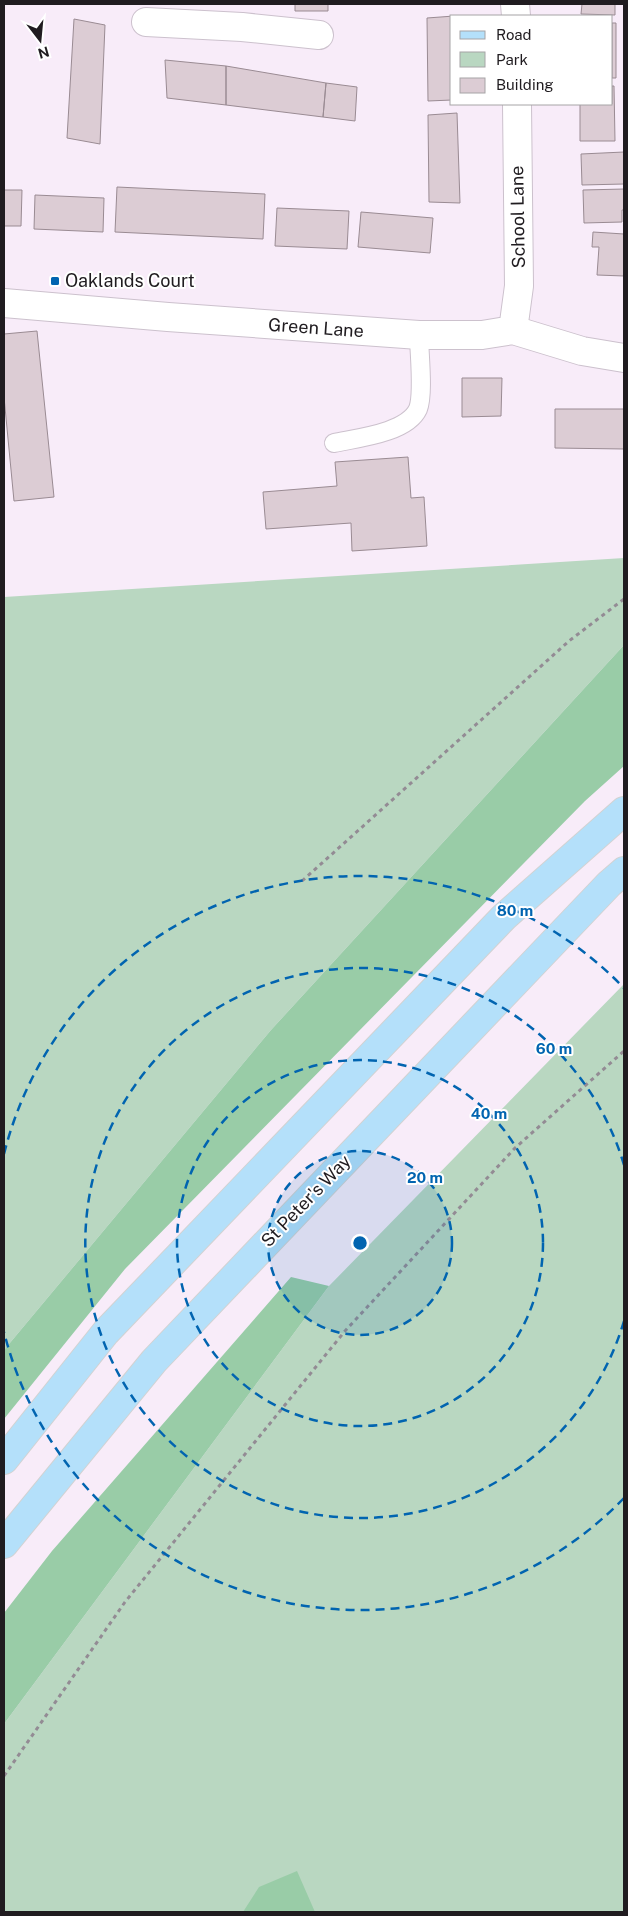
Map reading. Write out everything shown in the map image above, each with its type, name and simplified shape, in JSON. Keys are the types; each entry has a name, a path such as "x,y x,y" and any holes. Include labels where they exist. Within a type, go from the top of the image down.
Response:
{"main road":[{"path":"4,1460 106,1332 504,917 624,810"},
{"name":"St Peter's Way","path":"4,1544 154,1361 609,884 624,871"}],"street":[{"path":"146,22 242,15 319,35"},
{"name":"School Lane","path":"513,330 519,286 517,105"},
{"name":"Green Lane","path":"4,303 419,335 482,335 513,330 582,351 624,358"}],"lane":[{"path":"334,443 381,434 410,419 418,408 421,395 419,335"}],"path":[{"path":"302,881 569,641 624,599"},
{"path":"4,1776 125,1602 344,1331 515,1148 624,1051"}],"green space":[{"path":"624,558 624,645 271,1030 4,1350 4,597"},
{"path":"624,645 624,766 585,801 125,1269 4,1419 4,1350 271,1030"},
{"path":"624,984 624,1912 4,1912 4,1724 329,1286"},
{"path":"291,1277 329,1286 4,1724 4,1613 52,1551"},
{"path":"297,1871 315,1912 243,1912 259,1887"}],"building":[{"path":"295,4 328,4 328,11 295,11"},
{"path":"582,4 615,4 615,15 581,14"},
{"path":"450,16 450,100 428,101 427,18"},
{"path":"74,19 105,25 100,144 67,138"},
{"path":"613,23 616,23 616,78 613,78"},
{"path":"165,60 226,66 226,105 167,98"},
{"path":"226,66 326,83 323,117 226,105"},
{"path":"326,83 357,87 355,121 323,117"},
{"path":"614,86 615,141 580,141 580,105 613,105"},
{"path":"457,113 460,203 429,202 428,115"},
{"path":"624,152 624,184 582,185 581,154"},
{"path":"117,187 265,194 263,239 115,232"},
{"path":"624,189 622,222 584,223 583,190"},
{"path":"4,190 22,190 21,226 4,226"},
{"path":"35,195 104,198 103,232 34,229"},
{"path":"277,208 349,211 347,249 275,246"},
{"path":"361,212 433,218 430,253 358,247"},
{"path":"593,232 624,234 624,276 597,275 599,247 592,247"},
{"path":"37,331 54,497 14,501 4,397 4,334"},
{"path":"462,378 502,378 501,416 462,417"},
{"path":"555,409 624,409 624,449 555,448"},
{"path":"408,457 411,498 424,497 427,546 352,551 351,523 266,529 263,492 337,486 335,462"}],"place":[{"name":"Oaklands Court","path":"55,281"}]}
